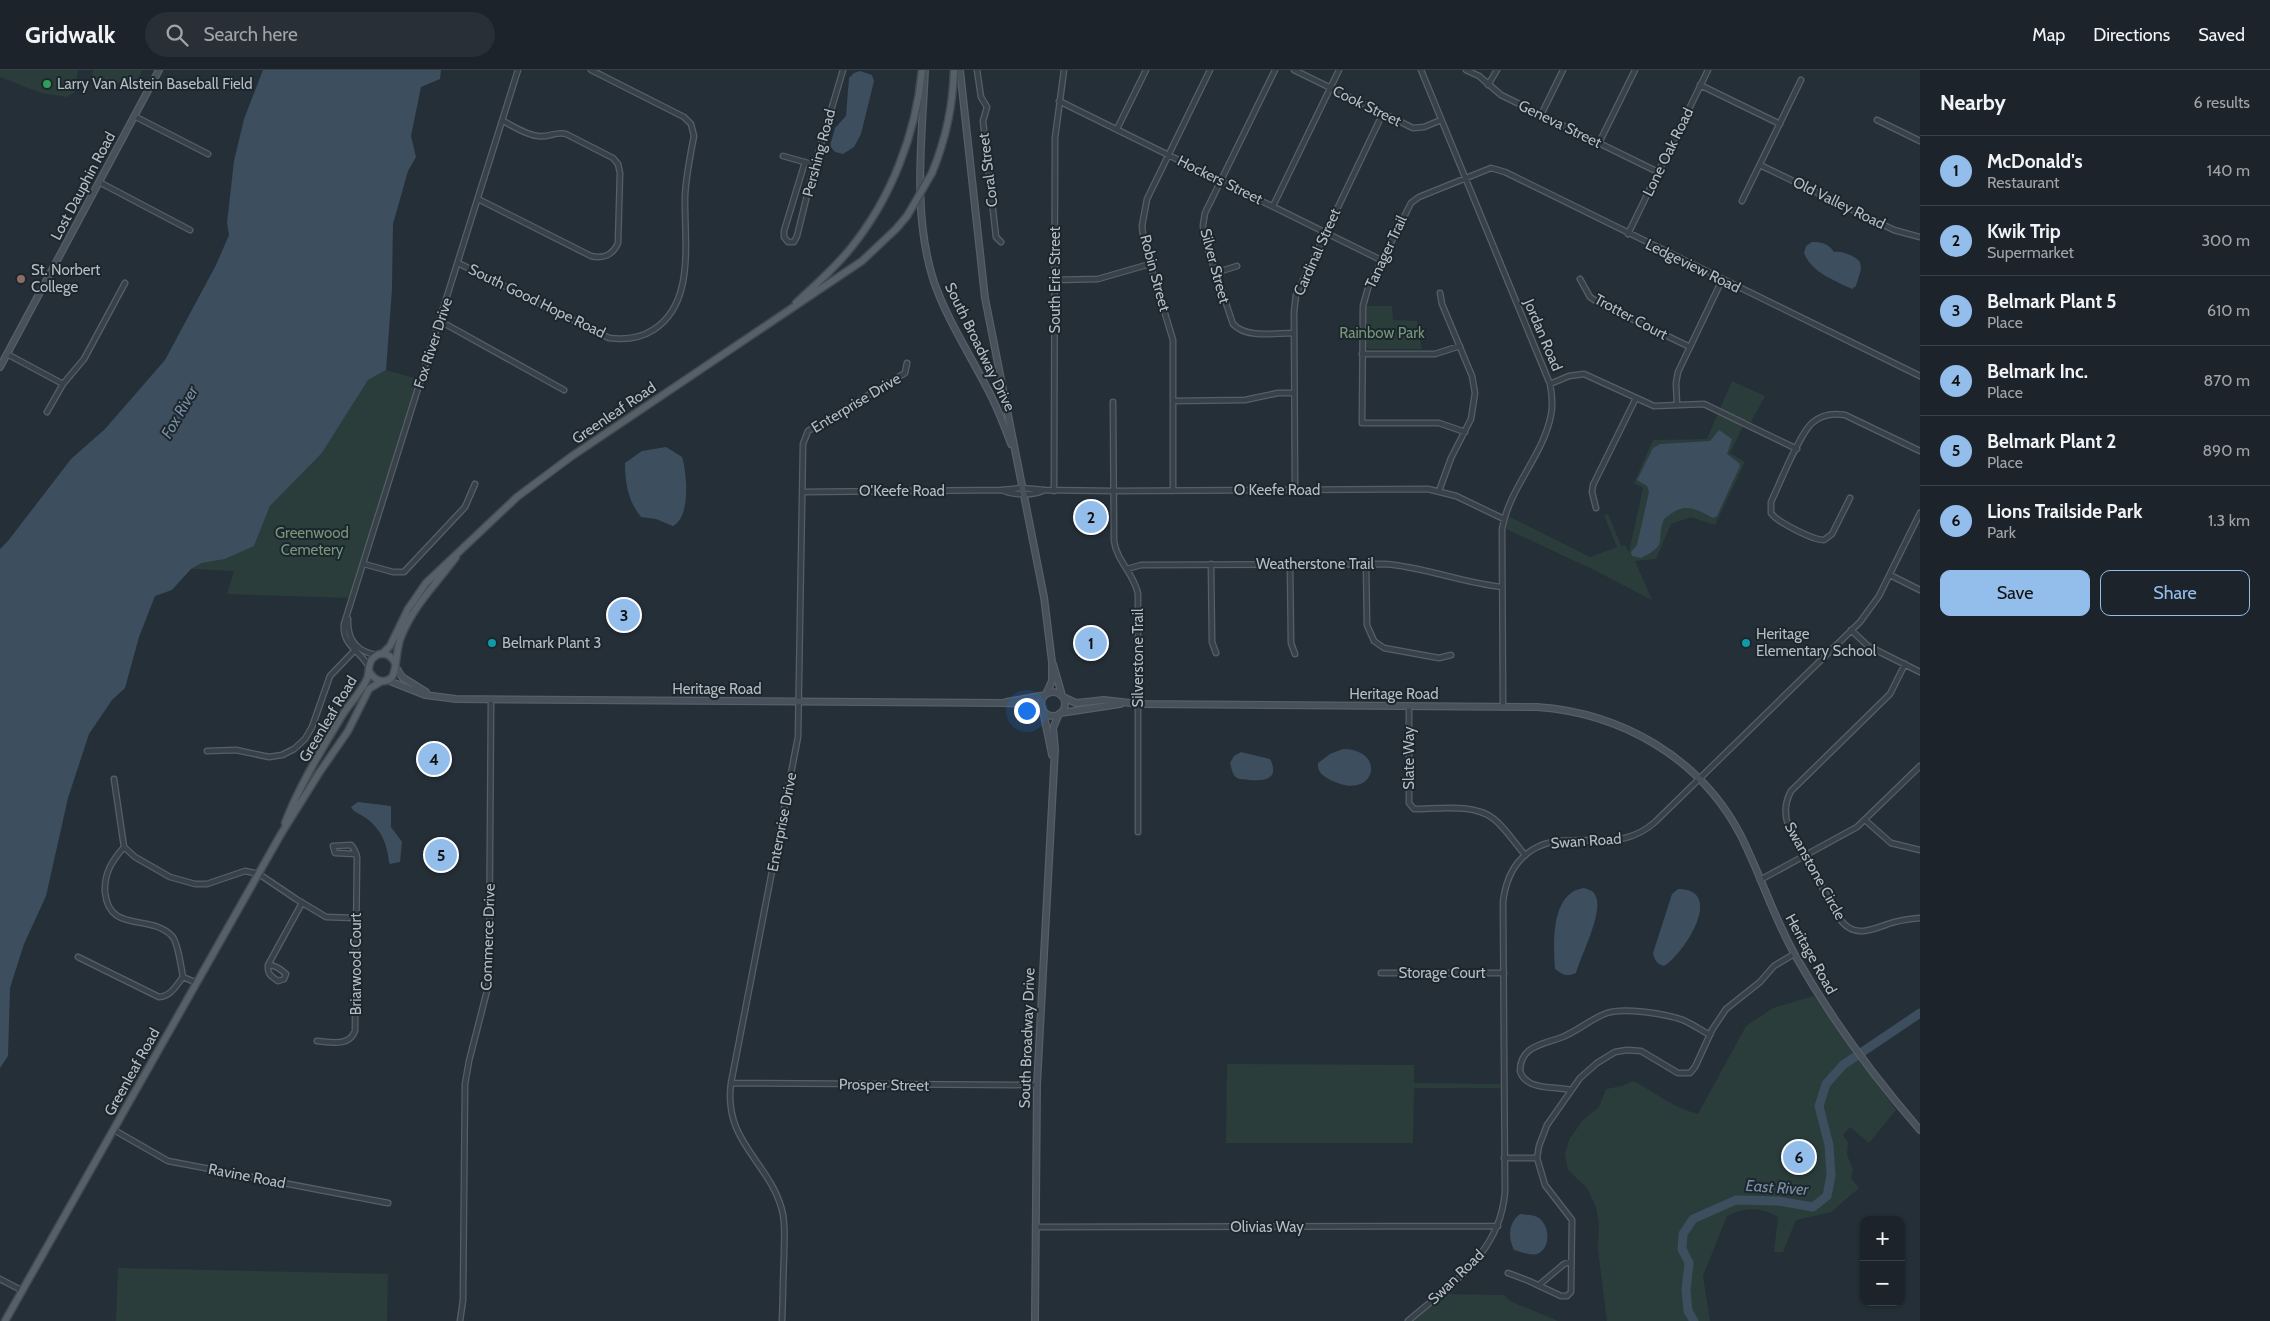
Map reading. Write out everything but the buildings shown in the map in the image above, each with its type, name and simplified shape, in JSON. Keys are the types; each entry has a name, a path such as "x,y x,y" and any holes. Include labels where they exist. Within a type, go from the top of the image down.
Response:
{"main road":[{"name":"Lost Dauphin Road","path":"0,367 159,70"},
{"path":"788,311 817,285 851,248 883,199 900,161 913,122 923,70"},
{"name":"South Broadway Drive","path":"923,70 922,221 930,269 947,312 998,410 1016,455"},
{"path":"788,311 862,261 907,216 932,173 948,129 954,70"},
{"name":"South Broadway Drive","path":"960,70 985,298 1043,588 1052,662 1052,681 1046,694"},
{"name":"Greenleaf Road","path":"380,654 390,646 408,609 426,583 517,497 545,475 788,311"},
{"name":"Greenleaf Road","path":"396,665 398,644 412,615 463,547"},
{"path":"380,654 390,656 396,665 394,675 384,680 373,677 369,669 371,660 380,654"},
{"name":"South Broadway Drive","path":"1052,662 1062,696"},
{"name":"Heritage Road","path":"396,665 402,677 408,682 432,695"},
{"name":"Greenleaf Road","path":"5,1321 259,874 299,792 342,716 366,681 369,669"},
{"name":"Greenleaf Road","path":"280,834 348,731 369,689 384,680"},
{"name":"Heritage Road","path":"384,680 418,692 456,699 1002,703 1032,704 1043,710"},
{"path":"1055,692 1062,696 1065,705 1060,714 1050,716 1043,710 1041,701 1046,694 1055,692"},
{"name":"Heritage Road","path":"1002,703 1046,694"},
{"name":"Heritage Road","path":"1062,696 1076,703 1104,700 1122,704"},
{"name":"Heritage Road","path":"1060,714 1122,704 1554,708 1590,715 1622,726 1658,745 1699,779 1731,819 1794,954 1811,982 1868,1064 1920,1130"},
{"name":"South Broadway Drive","path":"1043,710 1053,757"},
{"name":"South Broadway Drive","path":"1035,1321 1037,1085 1054,748 1053,728 1060,714"}],"street":[{"name":"Fox River Drive","path":"369,669 366,660 348,644 344,633 347,615 518,70"},
{"name":"South Good Hope Road","path":"458,263 602,335 626,339 642,336 656,329 677,304 683,288 687,170 694,136 692,128 688,120 591,70"},
{"name":"Pershing Road","path":"805,162 783,235 786,240 791,242 797,236 815,165 843,70"},
{"name":"Coral Street","path":"977,70 981,98 987,107 983,121 996,237 1001,242"},
{"name":"South Erie Street","path":"1054,490 1055,138 1058,100 1064,70"},
{"path":"1117,129 1146,70"},
{"name":"Robin Street","path":"1174,491 1173,340 1142,235 1143,217 1147,200 1210,70"},
{"name":"Silver Street","path":"1275,70 1205,213 1203,225 1204,238 1230,319 1237,328 1248,333 1294,333"},
{"name":"Cook Street","path":"1294,70 1417,129 1441,120"},
{"path":"1273,206 1340,70"},
{"name":"Jordan Road","path":"1421,70 1550,384 1553,403 1547,428 1507,509 1504,519 1502,536 1503,707"},
{"name":"Geneva Street","path":"1466,70 1479,76 1501,95 1658,172"},
{"path":"1488,85 1497,70"},
{"path":"1541,115 1563,70"},
{"path":"1599,143 1635,70"},
{"name":"Lone Oak Road","path":"1628,234 1708,70"},
{"path":"1742,201 1801,80"},
{"path":"1700,85 1780,124"},
{"name":"Hockers Street","path":"1058,100 1382,260"},
{"name":"Cardinal Street","path":"1295,490 1294,333 1296,295 1383,113"},
{"path":"134,116 208,154"},
{"path":"1877,120 1920,141"},
{"path":"478,199 596,257 607,256 615,250 619,240 620,173 618,164 613,158 566,134 558,132 535,136 503,121"},
{"path":"783,156 815,165"},
{"name":"Old Valley Road","path":"1760,165 1894,230 1920,237"},
{"name":"Ledgeview Road","path":"1465,178 1491,168 1497,169 1920,376"},
{"name":"Tanager Trail","path":"1465,178 1420,197 1411,203 1365,298 1362,315 1362,423 1440,423 1465,432"},
{"path":"99,182 190,230"},
{"path":"1055,280 1098,279 1150,264"},
{"path":"1215,273 1238,266"},
{"name":"Trotter Court","path":"1580,279 1590,297 1599,303 1690,347"},
{"path":"1677,405 1676,376 1722,280"},
{"path":"47,412 63,384 84,359 125,284"},
{"path":"1439,491 1473,412 1475,393 1472,376 1442,304 1440,293"},
{"path":"440,321 564,390"},
{"path":"1362,354 1435,354 1460,346"},
{"path":"7,354 63,384"},
{"name":"Enterprise Drive","path":"782,1321 783,1216 773,1189 736,1131 731,1111 731,1083 796,752 800,702 803,444 808,430 905,374 907,363"},
{"path":"1550,384 1569,376 1584,374 1654,406 1698,404 1710,406 1797,449"},
{"path":"1173,401 1245,400 1278,393 1294,393"},
{"path":"1596,508 1592,492 1593,485 1636,398"},
{"name":"Silverstone Trail","path":"1113,402 1115,549 1117,557 1134,580 1138,594 1138,832"},
{"path":"1850,498 1833,532 1824,540 1815,539 1773,517 1770,511 1770,504 1812,423 1822,417 1833,414 1851,417 1920,451"},
{"path":"364,564 393,572 404,572 465,507 476,484"},
{"name":"O Keefe Road","path":"1044,490 1428,489 1456,496 1504,519"},
{"name":"O'Keefe Road","path":"802,492 1044,490"},
{"name":"Swan Road","path":"1408,1321 1475,1262 1487,1247 1498,1226 1504,1201 1504,890 1514,868 1525,855 1538,846 1552,841 1613,840 1635,835 1655,822 1851,630 1869,610 1890,575 1920,513"},
{"name":"Weatherstone Trail","path":"1127,570 1141,564 1366,564 1414,567 1482,585 1502,587"},
{"path":"1211,564 1212,642 1216,653"},
{"path":"1290,564 1291,643 1294,654"},
{"path":"1366,564 1367,625 1374,641 1384,648 1438,658 1451,655"},
{"path":"1890,575 1920,590"},
{"name":"Fox River Drive","path":"347,615 349,634 352,641 361,650 380,654"},
{"path":"1851,630 1865,644 1920,672"},
{"path":"207,751 228,749 261,757 277,756 300,745 312,727 330,676 354,651"},
{"name":"Swanstone Circle","path":"1905,664 1890,694 1795,786 1788,796 1785,808 1786,819 1805,856 1840,920 1851,929 1867,932 1897,921 1920,918"},
{"name":"Commerce Drive","path":"460,1321 463,1300 465,1084 468,1061 486,998 489,979 492,700"},
{"name":"Slate Way","path":"1409,706 1409,803 1414,809 1472,810 1483,812 1497,822 1525,855"},
{"path":"1760,880 1853,830 1920,766"},
{"path":"114,780 124,847 134,857 170,877 195,884 207,884 245,871 259,874 302,904 329,918 356,918"},
{"path":"1865,820 1891,843 1920,850"},
{"path":"349,844 356,854 335,854 333,846 349,844"},
{"path":"78,957 159,997 166,996 174,990 183,976 174,938 163,928 112,914 107,906 105,890 107,872 112,860 124,847"},
{"name":"Briarwood Court","path":"317,1041 344,1042 355,1034 356,854"},
{"path":"268,965 302,904"},
{"path":"1508,1273 1561,1296 1568,1295 1571,1288 1572,1220 1544,1184 1537,1158 1539,1144 1547,1125 1580,1078 1607,1056 1620,1050 1643,1052 1678,1073 1688,1074 1695,1067 1710,1034 1726,1008 1760,982 1774,966 1794,954"},
{"name":"Storage Court","path":"1381,973 1504,973"},
{"path":"183,976 197,983"},
{"path":"1572,1090 1546,1088 1525,1080 1519,1068 1523,1057 1539,1043 1563,1036 1604,1014 1614,1012 1639,1013 1679,1019 1710,1034"},
{"name":"Prosper Street","path":"731,1083 1037,1085"},
{"name":"Ravine Road","path":"114,1130 168,1161 388,1203"},
{"path":"1504,1158 1537,1158"},
{"name":"Olivias Way","path":"1036,1227 1498,1226"},
{"path":"1539,1285 1564,1264 1570,1262"},
{"path":"0,1279 22,1291"}],"green space":[{"name":"Larry Van Alstein Baseball Field","path":"0,70 78,70 75,92 67,97 41,93 0,77"},
{"path":"93,70 142,70 136,86 95,80 92,76"},
{"name":"Rainbow Park","path":"1365,306 1392,306 1393,320 1417,321 1422,349 1368,349 1365,345"},
{"name":"Greenwood Cemetery","path":"386,370 418,379 350,598 227,594 234,571 191,569 202,563 225,559 254,546 270,506 322,453 368,380"},
{"path":"1732,381 1765,396 1751,422 1746,420 1730,453 1745,462 1715,525 1691,517 1671,524 1656,559 1635,561 1652,600 1592,569 1506,529 1508,516 1590,557 1617,547 1604,515 1606,514 1609,516 1621,546 1625,545 1629,552 1643,488 1634,483 1653,440 1707,439"},
{"path":"1814,996 1896,1110 1869,1143 1850,1127 1843,1135 1848,1142 1847,1155 1853,1169 1851,1178 1859,1188 1831,1212 1796,1220 1783,1252 1774,1252 1778,1217 1765,1211 1753,1209 1727,1216 1703,1276 1710,1321 1607,1321 1598,1249 1599,1224 1596,1207 1587,1188 1568,1170 1565,1154 1569,1140 1582,1121 1599,1107 1606,1089 1622,1086 1633,1081 1672,1104 1698,1114 1746,1026 1773,1008"},
{"path":"1227,1064 1414,1065 1414,1083 1500,1084 1500,1088 1414,1088 1413,1143 1226,1143"},
{"path":"118,1268 388,1274 387,1321 116,1321"},
{"path":"1443,1294 1504,1295 1510,1301 1558,1321 1413,1321"}],"water":[{"name":"Fox River","path":"263,70 441,70 440,79 421,87 411,136 416,157 408,171 393,224 392,289 386,370 368,380 322,453 270,506 254,546 225,559 202,563 191,569 172,590 155,596 139,637 125,688 112,700 89,734 68,798 46,896 24,944 10,988 8,1056 0,1068 0,549 71,459 105,429 165,360 216,265 229,235 227,223 234,161 244,119"},
{"path":"860,71 872,75 874,81 861,134 854,147 843,154 835,152 830,146 835,128 846,116 849,78 854,73"},
{"path":"1812,242 1825,244 1834,252 1850,255 1859,261 1861,268 1856,286 1852,289 1824,275 1812,266 1804,253 1806,246"},
{"path":"1719,430 1732,439 1727,454 1739,463 1740,466 1717,516 1713,518 1688,508 1677,510 1664,519 1660,542 1656,549 1641,558 1632,556 1631,552 1637,545 1649,492 1647,486 1637,480 1653,448 1660,444 1710,441"},
{"path":"666,447 682,457 686,483 683,514 673,526 656,519 641,517 630,498 626,478 625,463 642,451"},
{"path":"1343,749 1357,751 1367,757 1371,766 1370,774 1365,781 1356,785 1343,785 1327,778 1320,772 1318,763 1330,754"},
{"path":"1241,752 1270,759 1273,766 1272,775 1260,780 1235,777 1230,763 1234,756"},
{"path":"358,802 391,806 391,827 402,842 400,862 390,864 387,849 380,832 372,823 351,807"},
{"path":"1584,888 1595,895 1597,913 1576,973 1565,975 1555,969 1556,920 1565,899 1573,892"},
{"path":"1678,889 1692,892 1699,899 1700,910 1690,936 1681,949 1664,966 1657,962 1653,953 1672,894"},
{"path":"1520,1214 1537,1217 1545,1226 1547,1243 1542,1251 1537,1254 1528,1254 1514,1250 1510,1231 1513,1222"}],"waterway":[{"name":"East River","path":"1694,1321 1688,1311 1686,1290 1689,1263 1682,1249 1683,1234 1693,1219 1736,1200 1778,1201 1813,1207 1827,1196 1831,1176 1829,1145 1819,1106 1826,1084 1843,1065 1920,1013"}],"place":[{"name":"Larry Van Alstein Baseball Field","path":"47,84"},
{"name":"St. Norbert College","path":"21,279"},
{"name":"Kwik Trip","path":"1091,517"},
{"name":"Belmark Plant 5","path":"624,615"},
{"name":"Belmark Plant 3","path":"492,643"},
{"name":"McDonald's","path":"1091,643"},
{"name":"Heritage Elementary School","path":"1746,643"},
{"name":"Belmark Inc.","path":"434,759"},
{"name":"Belmark Plant 2","path":"441,855"},
{"name":"Lions Trailside Park","path":"1799,1157"}]}
